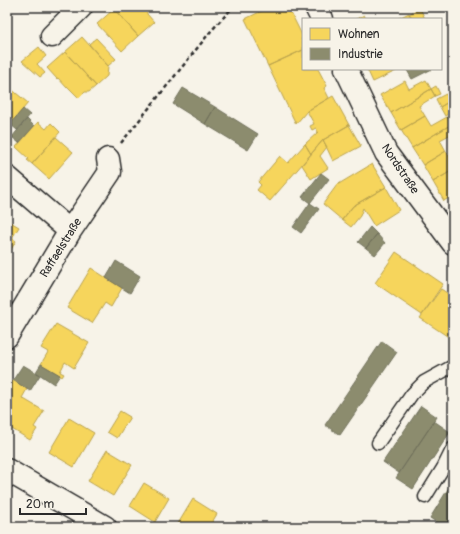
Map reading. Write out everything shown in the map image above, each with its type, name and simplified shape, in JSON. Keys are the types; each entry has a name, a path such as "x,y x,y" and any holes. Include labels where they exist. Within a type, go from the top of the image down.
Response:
{"street":[{"path":"316,7 322,18"},
{"path":"52,36 71,10"},
{"name":"Nordstraße","path":"346,70 386,153 453,242"},
{"name":"Raffaelstraße","path":"7,336 70,232 110,172 108,159"},
{"path":"7,177 70,232"},
{"path":"7,470 105,527"}],"lane":[{"path":"378,443 412,394 424,382 453,366"},
{"path":"425,497 443,468 453,448"}],"path":[{"path":"108,159 206,37 233,7"}],"building: Wohnen":[{"path":"117,7 145,7 147,9 147,14 154,22 138,36 114,9"},
{"path":"270,7 285,7 287,10 289,9 302,35 302,50 268,66 245,19"},
{"path":"420,8 425,18 411,18 409,14"},
{"path":"114,9 138,36 122,51 97,24"},
{"path":"409,13 412,18 399,18"},
{"path":"364,15 366,18 359,18"},
{"path":"82,37 108,66 107,76 96,86 65,52"},
{"path":"96,38 116,59 108,66 89,44"},
{"path":"39,47 46,56 37,64 45,73 40,77 22,61"},
{"path":"302,50 302,70 319,70 327,86 324,88 329,98 307,111 296,124 268,66"},
{"path":"65,52 96,86 89,92 85,92 79,98 47,68"},
{"path":"367,70 396,70 396,71 373,82"},
{"path":"426,80 431,89 391,113 380,95 405,81 409,89"},
{"path":"436,86 440,94 435,96 431,89"},
{"path":"10,88 28,103 7,128 7,93"},
{"path":"431,89 435,96 419,106 425,116 401,130 391,113"},
{"path":"446,94 450,101 440,107 436,99"},
{"path":"333,96 349,125 323,140 311,154 305,144 318,132 316,128 312,130 310,126 314,124 307,111"},
{"path":"450,101 453,106 453,111 445,116 440,107"},
{"path":"425,116 431,126 447,117 452,124 412,148 401,130"},
{"path":"38,122 46,129 51,123 60,132 32,164 27,160 29,159 16,147"},
{"path":"452,124 453,133 440,140 446,151 423,165 412,148"},
{"path":"349,125 361,146 333,161 323,140"},
{"path":"56,137 73,152 49,179 32,164"},
{"path":"323,140 327,147 320,156 328,168 311,179 302,165"},
{"path":"305,144 311,154 270,201 257,190 261,185 258,182 280,156 288,163"},
{"path":"446,151 452,161 453,160 453,170 433,182 423,165"},
{"path":"372,164 386,187 353,206 342,220 323,204 337,185"},
{"path":"453,170 453,195 444,201 433,182"},
{"path":"386,187 399,210 374,226 363,208 360,216 351,227 342,220 353,206"},
{"path":"7,220 19,227 12,238 16,241 9,253 7,251"},
{"path":"396,252 443,284 422,315 375,283"},
{"path":"91,268 122,288 111,307 105,303 92,323 67,308"},
{"path":"441,289 453,297 453,340 420,318"},
{"path":"56,324 89,343 74,368 65,362 60,372 64,374 62,377 41,364 48,352 41,348"},
{"path":"13,380 27,389 22,398 44,411 34,427 37,429 30,440 7,426 7,391"},
{"path":"120,411 130,417 117,438 107,432"},
{"path":"69,418 94,433 74,467 49,452"},
{"path":"107,450 132,465 113,496 88,481"},
{"path":"144,483 169,498 155,522 130,506"},
{"path":"193,499 217,514 209,527 176,527"}],"building: Industrie":[{"path":"407,70 430,70 412,79"},
{"path":"183,88 215,107 205,124 173,104"},
{"path":"215,107 258,134 248,150 205,124"},
{"path":"23,109 30,115 17,130 10,124"},
{"path":"27,119 34,126 19,143 12,137"},
{"path":"321,173 329,179 310,203 302,197"},
{"path":"310,203 319,209 301,233 293,227"},
{"path":"370,227 377,234 366,248 358,242"},
{"path":"377,234 385,243 375,255 366,248"},
{"path":"116,261 140,276 130,293 106,278"},
{"path":"382,341 397,352 340,435 325,425"},
{"path":"41,364 60,375 54,384 36,372"},
{"path":"23,365 40,375 30,391 13,380"},
{"path":"421,406 437,417 399,473 383,462"},
{"path":"434,421 450,432 413,489 396,478"},
{"path":"453,481 453,516 446,527 444,527 430,518"}]}
